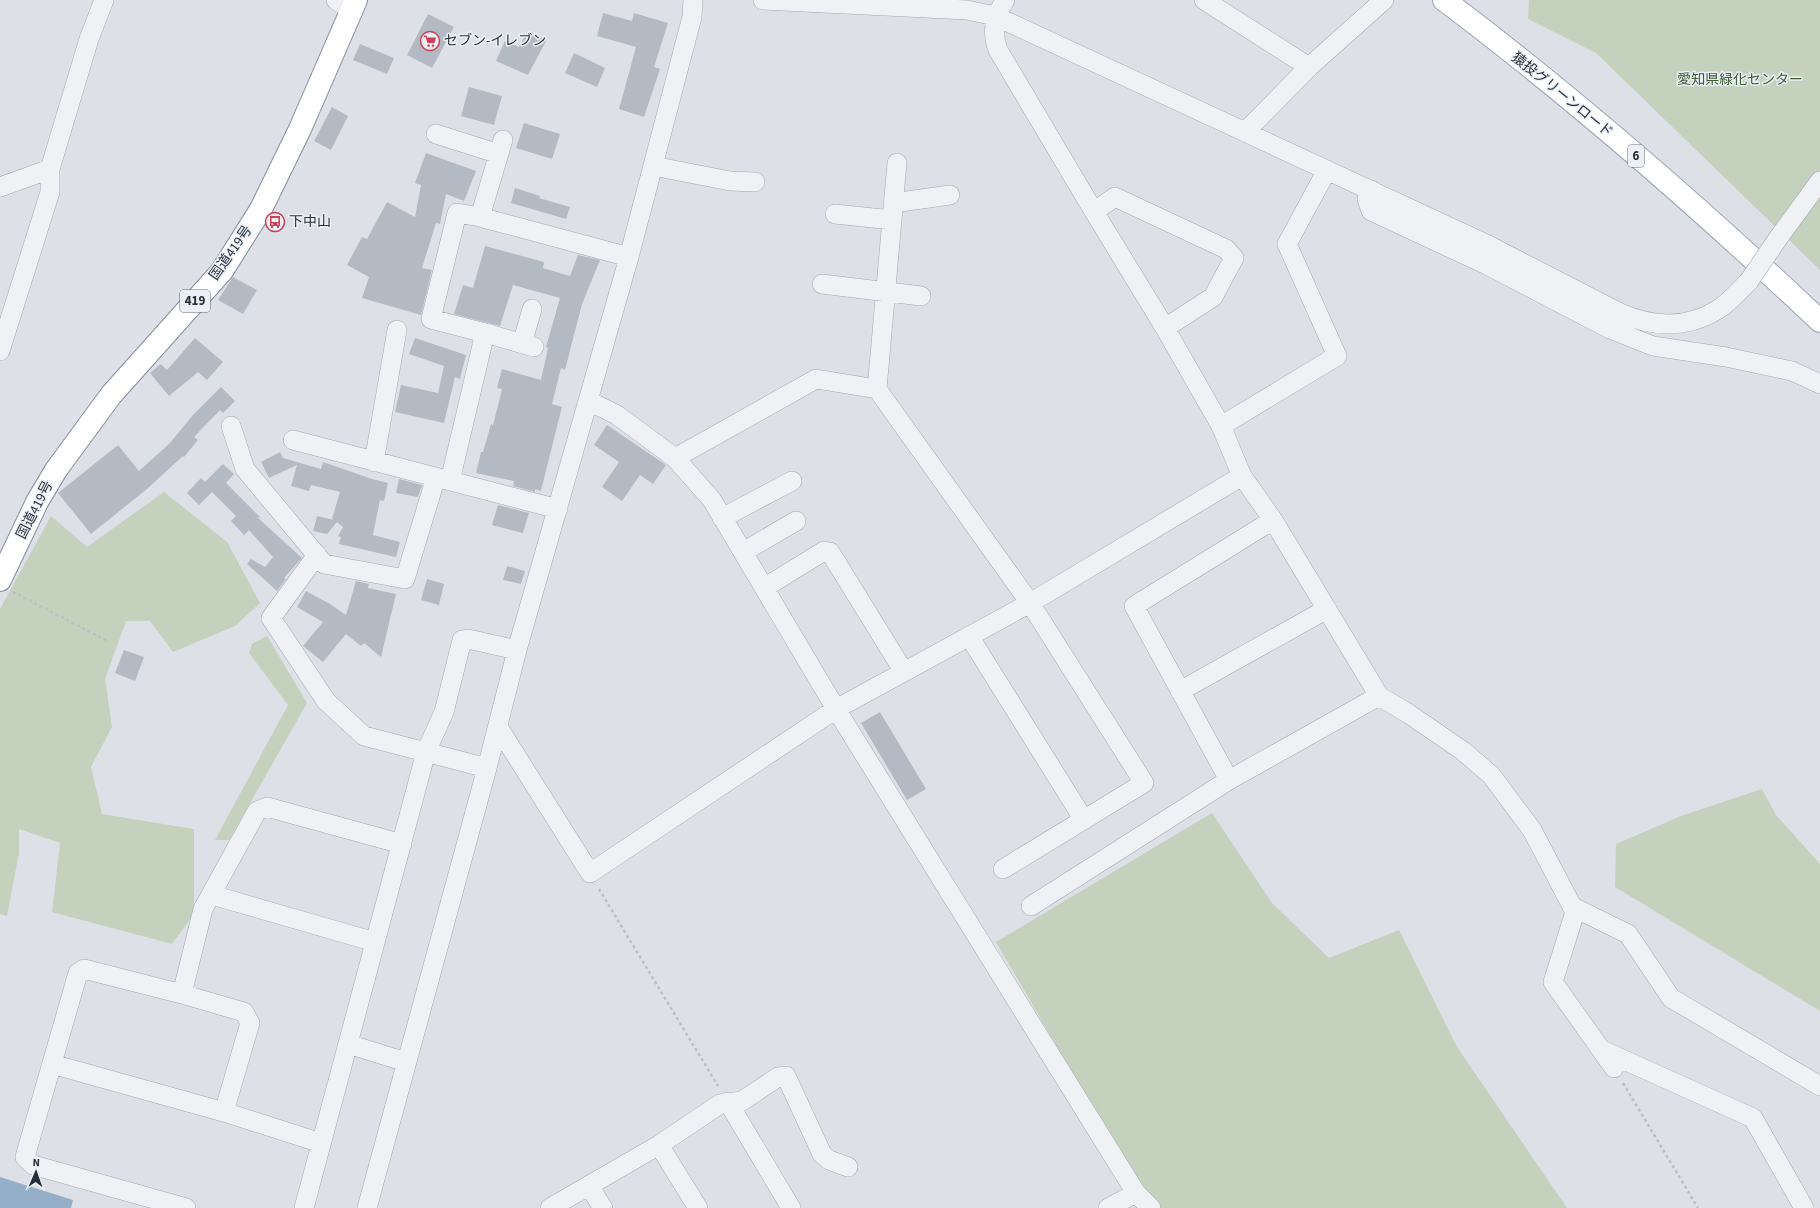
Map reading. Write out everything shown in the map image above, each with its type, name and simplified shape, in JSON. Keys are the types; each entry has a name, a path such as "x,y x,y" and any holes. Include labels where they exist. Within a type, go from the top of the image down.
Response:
{"main road":[{"name":"猿投グリーンロード","path":"1444,0 1580,109 1675,188 1820,321"},
{"name":"国道419号","path":"3,585 37,502 56,470 111,395 222,270 261,209 300,129 348,3"}],"street":[{"path":"0,352 50,192 50,169 89,39 104,0"},
{"path":"367,1208 487,768 517,650 629,257 692,17 693,0"},
{"path":"763,0 967,10 1000,8 1244,132 1484,243 1620,313 1639,321 1664,325 1686,323 1718,310 1749,281 1820,181"},
{"path":"1204,0 1309,67"},
{"path":"1244,132 1309,67 1384,0"},
{"path":"1000,8 994,40 998,50 1165,328 1221,426 1242,476 1273,520 1379,696 1410,714 1463,751 1491,775 1532,830 1575,912 1553,982 1614,1068"},
{"path":"436,134 501,147 480,217"},
{"path":"897,163 877,389 1030,603 1144,783 1002,869"},
{"path":"653,166 730,182 755,182"},
{"path":"0,187 50,169"},
{"path":"1221,426 1337,356 1287,244 1327,170"},
{"path":"1371,190 1367,199 1371,211 1486,265 1610,329 1653,346 1726,357 1792,371 1820,384"},
{"path":"835,214 892,211 950,195"},
{"path":"1095,211 1115,197 1226,248 1234,258 1213,297 1165,328"},
{"path":"532,310 528,345 431,319 457,213 480,217 629,257"},
{"path":"822,284 885,293 921,296"},
{"path":"374,462 397,330"},
{"path":"231,426 245,469 324,564 405,579 443,479 485,333"},
{"path":"675,458 816,378 877,389"},
{"path":"589,401 617,415 675,458 712,500 836,709 1136,1193 1151,1208"},
{"path":"293,440 558,509"},
{"path":"498,727 590,873 836,709 1030,603 1242,476"},
{"path":"722,518 792,481"},
{"path":"1229,780 1134,606 1273,520"},
{"path":"742,552 796,521"},
{"path":"764,588 824,551 830,552 904,672"},
{"path":"317,555 271,618 326,701 364,736 487,768"},
{"path":"1180,691 1327,609"},
{"path":"969,636 1084,820"},
{"path":"304,1208 426,752 444,712 462,640 468,639 517,650"},
{"path":"1031,906 1229,780 1379,696"},
{"path":"182,994 203,909 257,811 267,807 402,844"},
{"path":"212,895 375,942"},
{"path":"1573,907 1628,934 1671,998 1820,1086"},
{"path":"186,1208 33,1165 25,1157 78,973 84,969 182,994 244,1012 250,1023 224,1112"},
{"path":"348,1044 406,1062"},
{"path":"1601,1049 1753,1118 1804,1208"},
{"path":"52,1064 224,1112 321,1143"},
{"path":"550,1208 659,1145 720,1104 742,1101 778,1077 786,1076 822,1154 829,1160 848,1167"},
{"path":"728,1102 791,1208"},
{"path":"659,1145 698,1208"},
{"path":"590,1186 603,1208"},
{"path":"1108,1208 1136,1193"}],"path":[{"path":"3,585 108,641"},
{"path":"590,873 728,1102"},
{"path":"1614,1068 1698,1208"}],"green space":[{"name":"愛知県緑化センター","path":"1529,0 1820,0 1820,270 1596,53 1528,19"},
{"path":"164,492 227,542 260,603 235,626 173,652 150,621 126,621 105,679 112,727 91,767 102,814 194,829 194,914 172,944 52,912 60,843 19,829 19,853 7,916 0,914 0,609 51,516 87,547"},
{"path":"267,636 307,703 229,840 215,840 288,705 249,653 252,644"},
{"path":"1762,789 1776,815 1820,864 1820,1011 1615,887 1616,844 1681,816"},
{"path":"1212,813 1272,903 1329,958 1399,930 1457,1047 1567,1208 1134,1208 1148,1201 996,942"}],"water":[{"path":"0,1177 73,1200 71,1208 0,1208"}],"building":[{"path":"603,13 632,21 634,13 668,23 654,67 660,69 644,117 619,109 636,47 597,36"},
{"name":"セブン-イレブン","path":"428,14 454,27 432,68 407,55"},
{"path":"527,32 546,41 528,75 496,61 505,41 519,47"},
{"path":"360,44 394,58 387,74 353,60"},
{"path":"574,53 605,68 597,87 565,73"},
{"path":"469,87 502,96 494,125 461,116"},
{"path":"332,107 348,116 331,150 314,141"},
{"path":"524,123 560,134 552,159 516,148"},
{"path":"426,153 476,171 464,201 446,194 440,224 436,223 422,268 432,270 421,315 362,298 369,277 347,265 362,237 367,239 387,202 415,217 421,185 415,183"},
{"path":"515,188 540,196 539,198 570,207 566,219 511,203"},
{"path":"485,246 544,262 543,268 570,276 578,255 600,260 582,304 565,370 561,368 552,404 562,407 541,491 535,489 535,492 513,486 514,481 476,473 481,452 483,452 491,424 493,425 502,389 497,388 502,369 541,380 548,348 546,347 560,298 513,285 500,326 454,314 463,285 473,288"},
{"path":"233,277 257,290 243,314 218,300"},
{"path":"195,338 223,362 207,380 198,372 169,396 150,373 161,364 167,370"},
{"path":"415,338 466,355 460,379 455,377 444,423 395,412 401,385 438,393 444,366 409,354"},
{"path":"221,387 235,401 223,413 220,410 194,437 198,440 184,457 183,456 147,489 91,534 58,493 118,445 139,471 170,443 193,415"},
{"path":"607,425 666,465 653,484 640,475 622,501 602,487 619,462 594,445"},
{"path":"280,452 283,458 321,469 323,462 388,483 384,501 380,500 373,535 400,542 396,557 339,544 341,537 338,536 343,527 337,522 327,534 313,531 317,516 334,520 332,519 340,492 311,485 309,491 291,486 297,465 269,478 261,462"},
{"path":"223,464 234,474 226,483 261,518 257,517 302,558 284,578 286,579 277,591 247,564 251,559 265,567 273,557 249,530 244,535 231,521 236,516 212,492 199,505 187,493 201,478 205,482"},
{"path":"399,479 422,485 418,497 396,493"},
{"path":"498,505 529,513 523,533 492,525"},
{"path":"507,566 525,571 521,584 503,580"},
{"path":"427,579 444,584 439,605 421,600"},
{"path":"356,581 369,584 368,588 396,594 381,657 364,643 361,646 346,634 323,662 303,646 323,622 297,607 306,591 330,604 346,615"},
{"path":"124,650 144,657 135,681 115,673"},
{"path":"880,712 926,789 907,800 861,723"}],"place":[{"name":"セブン-イレブン","path":"430,41"},
{"name":"下中山","path":"275,222"}]}
